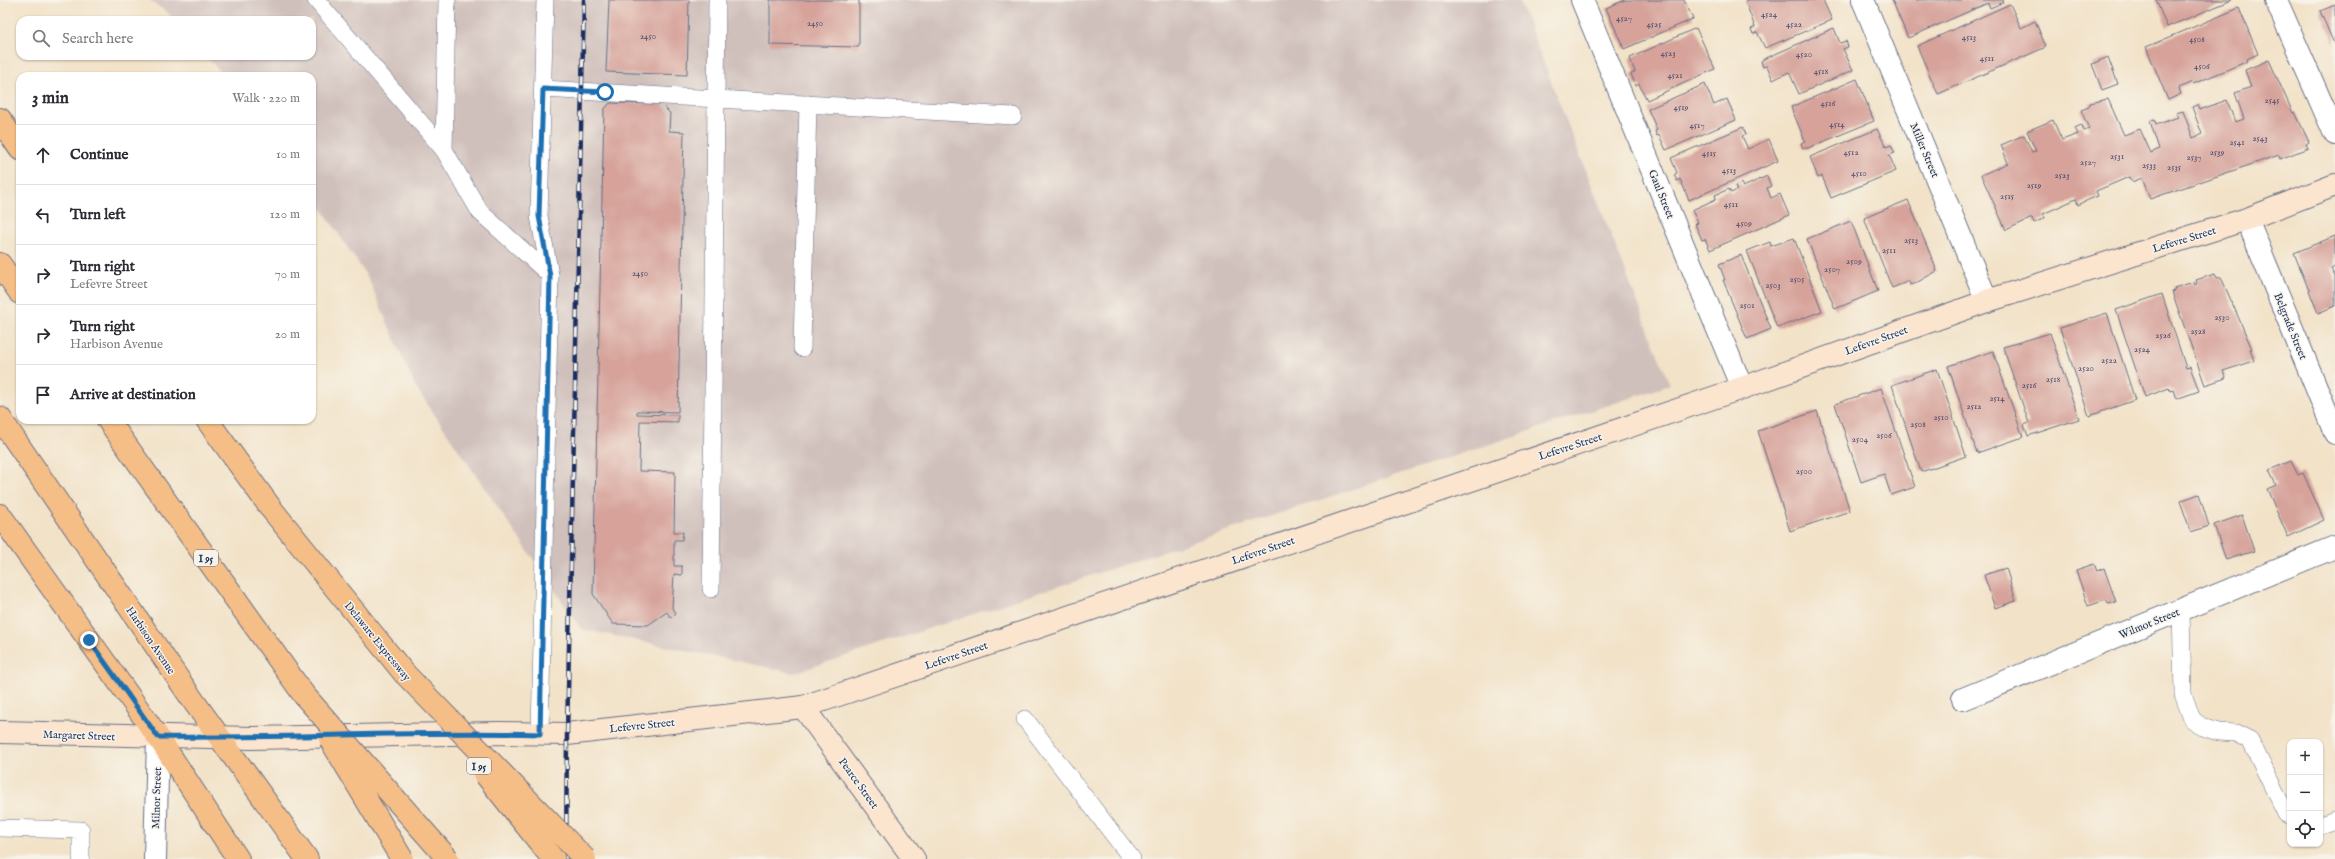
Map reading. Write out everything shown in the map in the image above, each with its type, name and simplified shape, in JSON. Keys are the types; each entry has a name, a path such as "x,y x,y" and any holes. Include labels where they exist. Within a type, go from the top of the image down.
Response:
{"main road":[{"path":"0,119 16,143"},
{"path":"0,264 16,287"},
{"name":"Harbison Avenue","path":"0,418 220,738 307,859"},
{"name":"I 95","path":"111,424 304,695 448,859"},
{"name":"Delaware Expressway","path":"210,424 273,511 553,859"},
{"path":"0,515 158,737 238,859"},
{"path":"404,673 586,859"},
{"path":"304,695 402,859"}],"street":[{"name":"Gaul Street","path":"1582,0 1742,388"},
{"name":"Miller Street","path":"1863,0 1988,301"},
{"path":"2276,0 2335,134"},
{"name":"Lefevre Street","path":"158,737 220,738 498,733 567,734 804,707 1742,388 1988,301 2247,219 2335,186"},
{"name":"Belgrade Street","path":"2247,219 2335,433"},
{"name":"Wilmot Street","path":"1963,699 2335,548"},
{"name":"Pearce Street","path":"804,707 914,859"},
{"name":"Margaret Street","path":"0,732 158,737"},
{"name":"Milnor Street","path":"154,859 158,737"}],"lane":[{"path":"316,0 444,150 480,212 550,276"},
{"path":"444,150 447,0"},
{"path":"540,734 550,276 539,216 545,0"},
{"path":"711,589 716,0"},
{"path":"543,89 1013,116"},
{"path":"802,348 808,104"},
{"path":"2181,610 2183,694 2192,719 2202,727 2219,732 2236,733 2250,740 2287,814"},
{"path":"1025,718 1132,859"},
{"path":"2323,824 2335,820"},
{"path":"0,828 81,830 81,859"}],"shaded area":[{"path":"149,0 1519,0 1670,385 794,673 581,629 415,386 368,278 316,200 316,72 220,72 210,60 316,60 316,16 170,16"}],"building":[{"path":"609,0 689,0 687,75 606,72"},
{"path":"770,0 859,0 859,47 770,45"},
{"path":"1625,0 1684,0 1693,19 1624,49 1606,8"},
{"path":"1823,0 1832,20 1765,48 1757,32 1753,34 1751,29 1755,27 1745,1"},
{"path":"1892,0 2003,0 2004,2 1990,8 1988,3 1908,38"},
{"path":"2156,0 2232,0 2167,27"},
{"path":"2010,4 2021,28 2035,21 2046,47 1938,94 1917,46"},
{"path":"2335,5 2335,46 2320,11"},
{"path":"2239,8 2258,54 2247,59 2248,61 2193,84 2192,82 2179,88 2181,94 2168,100 2146,47"},
{"path":"1696,28 1715,69 1647,100 1639,84 1636,86 1631,74 1635,72 1630,58"},
{"path":"1834,28 1840,43 1846,41 1848,47 1843,49 1853,70 1799,94 1789,72 1773,80 1767,66 1763,67 1761,61 1764,59"},
{"path":"2108,57 2118,84 2102,90 2092,64"},
{"path":"2269,60 2293,113 2295,112 2309,142 2306,144 2308,148 2280,159 2279,155 2150,199 2142,178 2132,182 2129,177 2096,191 2098,196 2078,205 2076,199 2043,214 2045,218 2034,223 2032,218 2006,230 1981,175 2008,163 2001,145 2024,135 2032,152 2036,151 2027,131 2053,120 2062,140 2078,134 2075,128 2081,125 2084,131 2089,129 2081,110 2089,107 2090,103 2108,99 2124,135 2140,129 2151,153 2159,149 2150,121 2155,120 2156,125 2178,117 2176,113 2183,111 2193,138 2202,134 2192,107 2197,105 2199,110 2227,100 2235,122 2244,119 2235,93 2251,87 2245,70"},
{"path":"1857,79 1874,121 1808,148 1803,148 1801,143 1805,141 1791,107"},
{"path":"1705,84 1714,105 1727,99 1736,120 1666,150 1659,135 1657,136 1655,131 1657,130 1648,109"},
{"path":"610,103 661,104 670,113 669,131 684,132 678,412 637,411 637,414 678,415 678,422 640,421 639,471 675,472 674,532 683,532 682,540 674,540 674,566 682,566 682,575 674,574 672,608 676,613 671,618 667,612 648,625 613,624 593,594 604,110"},
{"path":"1743,127 1746,135 1742,136 1748,149 1769,139 1778,161 1689,200 1680,179 1677,181 1674,175 1677,173 1671,158"},
{"path":"1877,129 1886,147 1891,145 1895,153 1889,155 1896,171 1831,198 1822,176 1818,178 1810,157"},
{"path":"1767,176 1771,186 1767,188 1771,198 1780,194 1789,215 1710,250 1705,239 1702,240 1695,224 1698,223 1692,210 1716,199 1715,195 1729,189 1731,193 1737,190 1735,186 1741,183 1743,187"},
{"path":"1908,200 1937,271 1916,283 1910,285 1909,281 1892,288 1864,218"},
{"path":"1851,221 1878,291 1835,309 1807,239"},
{"path":"2335,236 2335,267 2331,269 2335,277 2335,306 2318,313 2294,253"},
{"path":"1794,238 1822,311 1777,328 1747,251 1770,242 1771,246"},
{"path":"1741,255 1771,329 1747,339 1723,280 1725,280 1719,264"},
{"path":"2215,274 2217,278 2221,277 2252,349 2250,349 2254,361 2223,371 2226,378 2205,385 2172,292 2175,291 2174,288 2193,282 2194,285 2197,284 2196,280"},
{"path":"2162,294 2186,368 2190,367 2199,391 2176,399 2173,390 2170,391 2169,388 2145,397 2116,310"},
{"path":"2107,313 2135,400 2089,416 2060,328"},
{"path":"2050,333 2079,419 2028,436 2024,425 2029,423 2003,347"},
{"path":"1993,351 2023,437 1977,453 1948,366"},
{"path":"1937,369 1966,456 1921,472 1892,385"},
{"path":"1881,388 1915,487 1891,495 1884,474 1861,482 1835,404"},
{"path":"1817,411 1850,511 1790,531 1758,431"},
{"path":"2291,461 2298,475 2303,473 2324,520 2288,537 2267,489 2276,485 2269,470"},
{"path":"2199,494 2209,526 2191,532 2180,501"},
{"path":"2242,515 2254,551 2226,560 2214,525"},
{"path":"2094,564 2097,571 2104,568 2116,602 2108,604 2106,600 2088,606 2076,570"},
{"path":"2006,568 2016,601 1995,608 1984,575"}],"railway":[{"path":"566,859 567,734 584,0"}],"route":[{"path":"89,640 158,737 252,738 498,733 540,734 550,276 539,216 543,89 605,92"}]}
